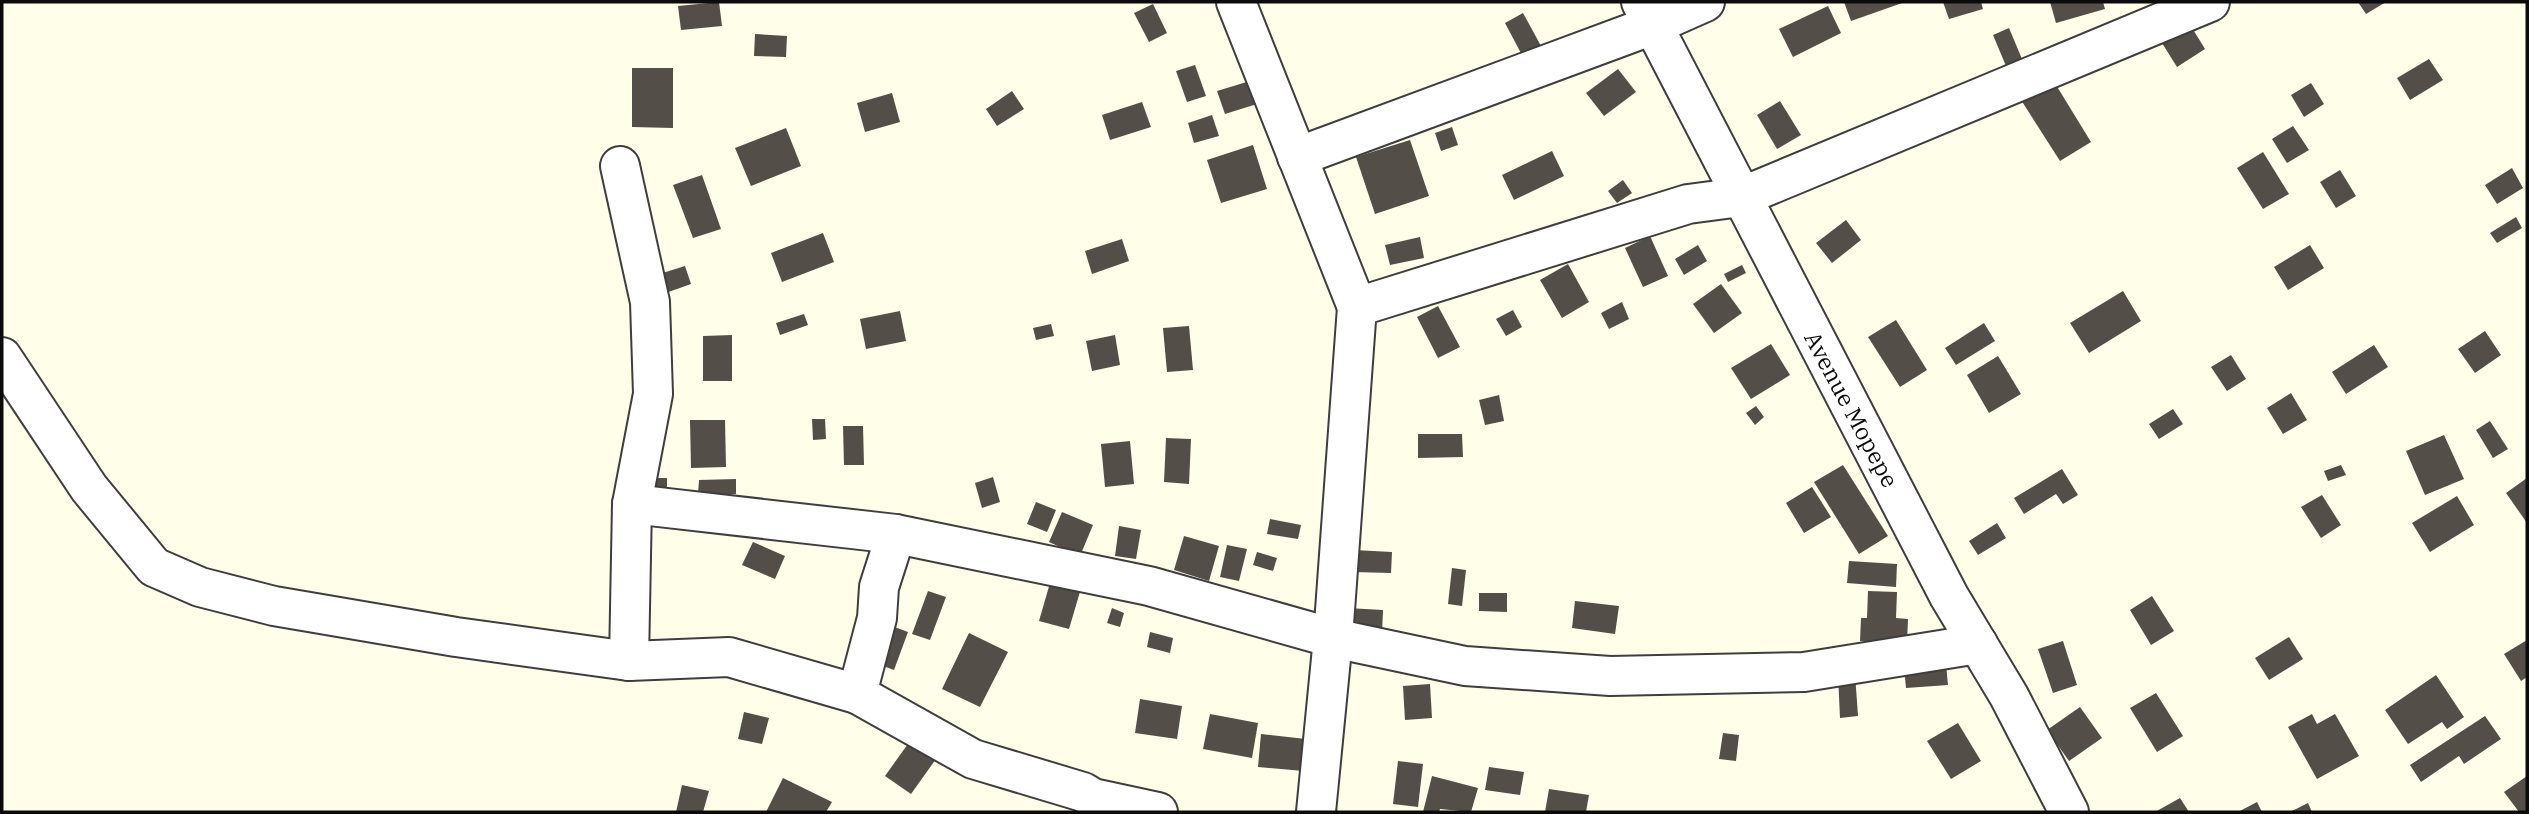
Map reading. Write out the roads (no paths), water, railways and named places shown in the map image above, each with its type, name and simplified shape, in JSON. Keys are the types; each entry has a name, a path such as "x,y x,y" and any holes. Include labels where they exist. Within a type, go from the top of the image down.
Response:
{"street":[{"path":"1236,2 1357,306 1333,638 1316,812"},
{"path":"1297,157 1647,14 1704,2"},
{"path":"1357,306 1688,204 1741,197 2210,2"},
{"name":"Avenue Mopepe","path":"1647,14 1943,583 2070,812"},
{"path":"620,166 651,315 653,394 632,504 629,661"},
{"path":"2,357 89,488 154,567 200,587 274,606 456,637 629,661 729,657 857,694 973,759 1083,792 1092,805 1158,812"},
{"path":"632,504 896,534 1149,586 1333,638 1465,666 1610,676 1804,672 1978,644"},
{"path":"857,694 877,618 878,587 896,534"}]}
